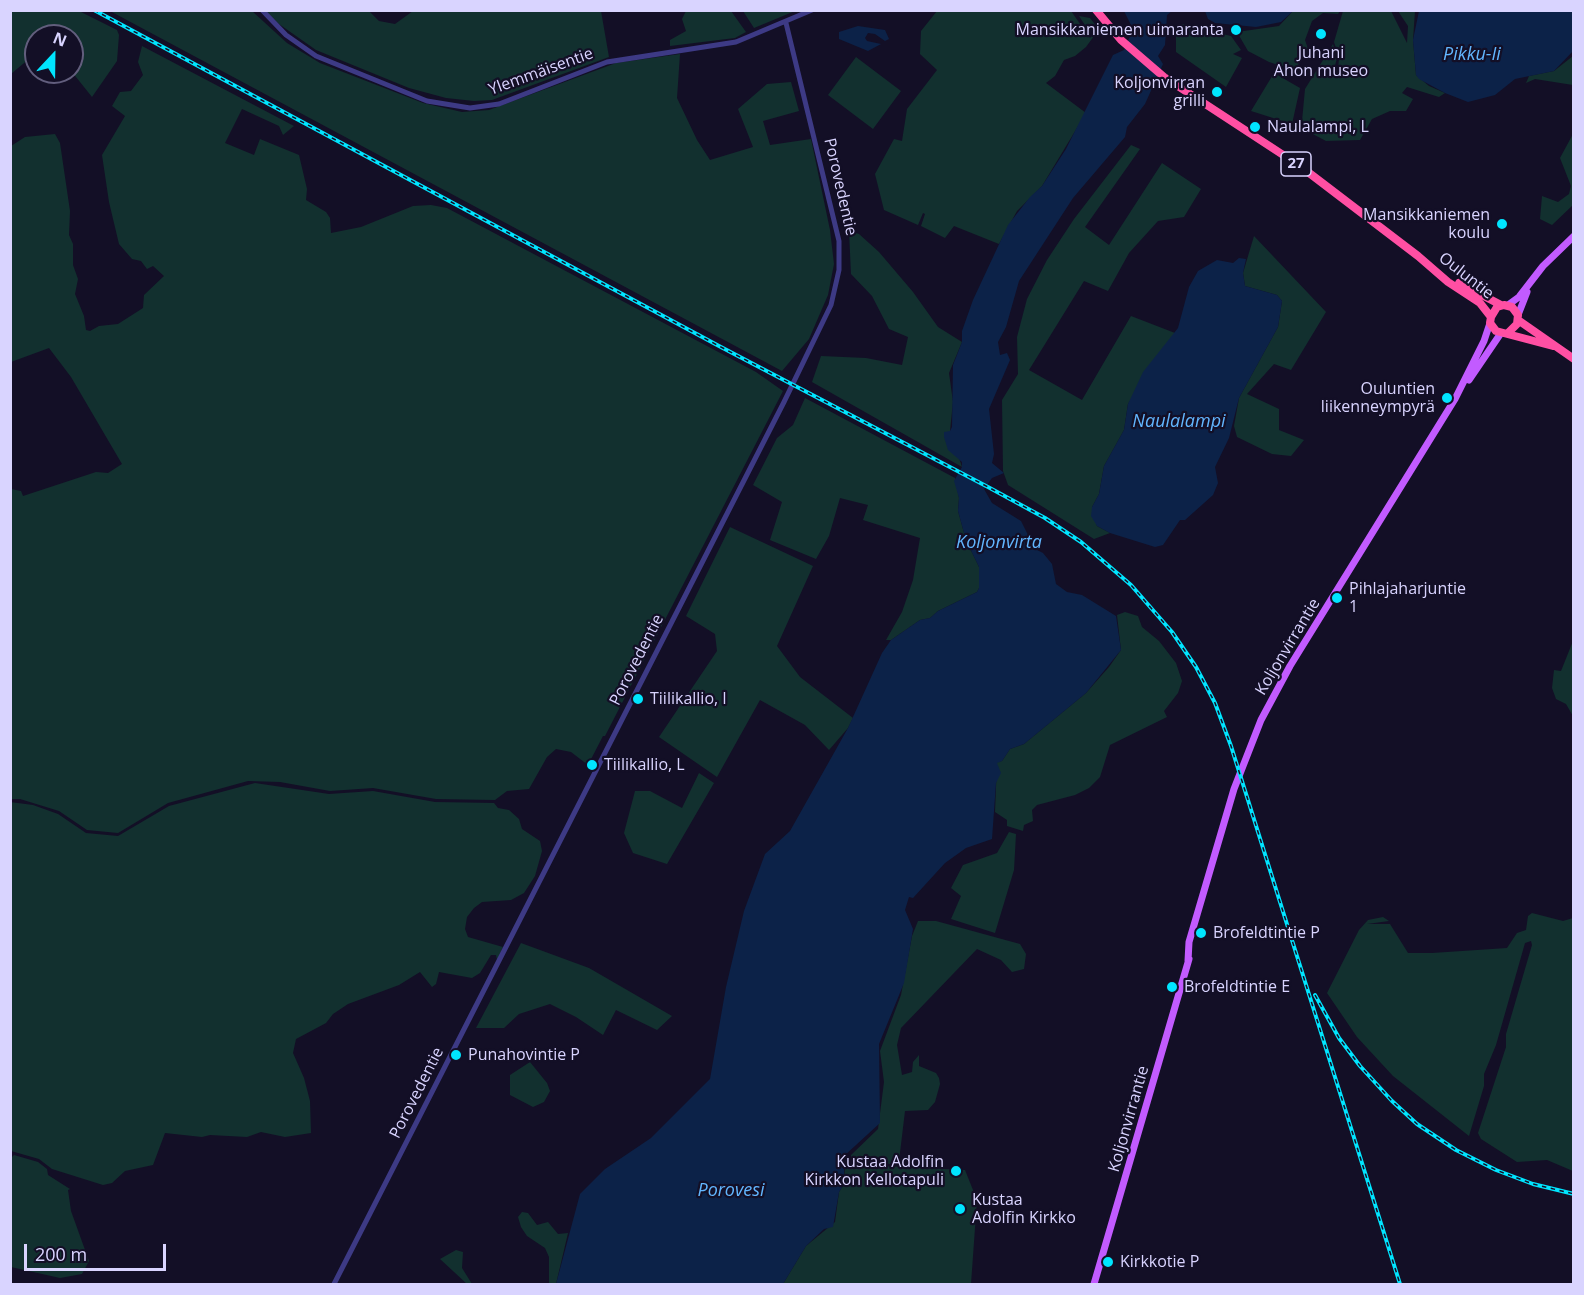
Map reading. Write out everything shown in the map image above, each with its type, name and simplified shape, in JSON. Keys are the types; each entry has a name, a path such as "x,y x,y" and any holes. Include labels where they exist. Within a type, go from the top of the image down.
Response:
{"highway":[{"name":"Ouluntie","path":"1096,10 1121,39 1164,77 1284,155 1422,259 1467,289 1504,305"},
{"name":"Ouluntie","path":"1422,259 1448,282 1486,308 1490,320"},
{"path":"1553,346 1496,332 1490,320 1504,305 1553,346 1574,359"},
{"path":"1504,333 1515,328 1518,317"}],"main road":[{"path":"1504,305 1530,284 1543,266 1574,236"},
{"path":"1518,317 1530,284"},
{"name":"Koljonvirrantie","path":"1455,399 1480,349 1490,320"},
{"name":"Koljonvirrantie","path":"1094,1284 1188,961 1234,789 1248,749 1290,666 1455,399 1504,333"}],"street":[{"name":"Ylemmäisentie","path":"262,10 286,35 315,56 427,100 470,108 499,104 607,62 736,42 786,23 812,10"},
{"name":"Porovedentie","path":"334,1284 790,391 831,305 840,256 835,221 786,23"}],"green space":[{"path":"11,10 79,11 117,30 119,35 117,61 92,97 82,84 84,84 84,24 24,24 24,63 11,74"},
{"path":"110,11 252,11 287,43 320,63 423,103 462,112 489,110 616,63 680,54 677,98 697,140 710,160 753,147 738,109 767,84 791,82 799,111 763,121 770,145 811,139 830,230 834,264 828,295 809,339 782,371"},
{"path":"266,11 369,11 379,21 395,24 413,11 601,11 609,57 492,100 446,98 409,88 316,50 279,24"},
{"path":"686,11 731,11 746,32 735,38 670,46 670,40 686,31 682,19"},
{"path":"743,11 795,11 754,28"},
{"path":"937,11 1071,11 1090,38 1092,36 1079,16 1090,18 1097,27 1086,47 1075,56 1064,60 1055,76 1046,83 1086,113 1042,186 1017,211 999,244 954,226 945,238 921,226 925,214 923,213 918,225 884,210 875,174 894,139 902,141 907,109 937,70 920,54 921,31"},
{"path":"1293,11 1340,11 1338,14 1323,13 1312,21 1305,40 1309,52 1300,56 1297,71 1269,62 1248,51 1237,32 1279,26"},
{"path":"1343,11 1391,11 1407,43 1408,26 1398,11 1415,11 1413,40 1416,75 1429,86 1445,93 1439,97 1407,87 1402,93 1413,99 1406,111 1390,111 1372,119 1360,140 1326,141 1309,132 1302,121 1305,89 1333,44 1337,58 1332,77 1338,71 1339,57 1334,42"},
{"path":"1181,24 1193,25 1200,29 1231,36 1241,50 1233,54 1242,58 1226,87 1176,52 1176,33"},
{"path":"142,46 294,126 283,135 279,126 242,109 225,143 254,155 260,139 299,155 307,189 306,200 326,212 330,218 331,233 361,227 413,206 431,205 447,208 756,372 783,391 588,765 571,752 556,749 547,757 529,789 507,791 495,800 436,799 373,788 330,791 280,782 248,781 168,803 118,833 87,830 59,811 20,799 11,799 11,489 21,491 23,496 96,472 108,473 122,464 71,377 49,348 11,362 11,146 25,137 55,134 60,143 70,211 69,235 73,244 73,265 78,279 75,294 84,316 86,330 118,324 143,308 144,295 164,276 153,266 147,269 141,261 132,259 119,244 109,202 102,155 125,116 112,106 120,92 131,91 143,75 138,62"},
{"path":"1573,56 1573,85 1535,79 1526,83 1529,76 1554,71"},
{"path":"856,57 901,91 873,129 828,95"},
{"path":"1274,73 1300,88 1292,124 1251,111"},
{"path":"1573,134 1573,205 1552,225 1540,219 1542,196 1558,202 1569,194 1571,186 1560,158"},
{"path":"1131,145 1140,149 1085,227 1109,245 1162,163 1201,189 1184,217 1158,221 1129,253 1108,291 1084,281 1029,370 1082,400 1131,316 1175,333 1128,404 1124,430 1104,466 1099,494 1092,507 1097,526 1110,533 1094,539 1008,485 1003,471 1002,400 1018,374 1017,337 1027,299 1047,260 1074,219"},
{"path":"849,231 859,234 879,252 913,292 938,327 962,342 949,373 953,402 950,431 962,467 812,382 821,356 866,358 902,365 908,337 889,329 872,296 851,274"},
{"path":"1254,236 1326,312 1291,370 1274,364 1247,394 1279,409 1279,430 1304,440 1291,456 1272,454 1237,437 1234,426 1239,398 1278,327 1282,301 1277,295 1245,286 1243,273"},
{"path":"805,398 955,478 959,498 958,511 966,540 979,567 977,592 938,611 930,618 920,620 891,640 886,640 902,612 913,580 920,538 863,520 868,505 840,498 829,536 816,559 770,540 782,502 753,485 777,438 793,425"},
{"path":"730,527 813,566 777,646 800,677 853,718 848,728 829,750 805,725 760,700 717,777 659,737 717,651 715,634 686,616"},
{"path":"1125,612 1138,616 1142,627 1159,641 1176,663 1182,681 1178,693 1164,711 1167,717 1110,745 1100,777 1089,788 1075,795 1037,805 1032,810 1033,821 1024,825 1023,831 1007,826 1007,820 995,812 997,762 1002,761 1010,749 1024,744 1086,693 1109,667 1121,650 1117,615"},
{"path":"1573,641 1573,716 1566,704 1556,699 1552,688 1554,670 1561,671"},
{"path":"699,773 714,783 667,864 633,853 624,833 635,791 650,791 682,808"},
{"path":"255,783 329,794 373,791 435,802 494,803 498,808 509,810 519,819 522,829 540,841 542,851 535,876 524,893 511,900 482,902 467,917 465,929 468,937 503,947 497,960 496,955 491,955 480,973 472,978 439,972 436,984 432,987 420,972 399,985 348,1004 333,1014 326,1023 296,1039 293,1053 304,1078 310,1101 311,1133 285,1137 261,1132 247,1137 210,1135 202,1137 165,1133 153,1165 125,1171 112,1183 103,1185 52,1169 39,1159 11,1151 10,802 33,805 58,814 86,833 118,836 169,806"},
{"path":"1009,832 1016,834 1014,870 995,933 951,919 961,896 951,888 963,865 997,853"},
{"path":"1532,913 1563,921 1573,918 1573,1171 1547,1160 1517,1162 1481,1139 1478,1133 1506,1047 1506,1034 1532,945 1531,941 1525,943 1496,1045 1484,1074 1484,1086 1469,1136 1393,1076 1357,1037 1327,993 1359,930 1368,920 1383,917 1389,921 1367,924 1390,924 1408,953 1432,953 1507,948 1517,933 1526,930 1528,916"},
{"path":"918,921 936,921 1020,944 1026,954 1024,969 1012,972 1001,960 977,949 901,1028 897,1045 902,1075 912,1072 913,1062 919,1055 919,1066 936,1073 940,1084 935,1102 928,1110 905,1111 899,1161 893,1165 876,1160 863,1165 965,1170 977,1200 971,1284 783,1284 806,1246 835,1222 839,1192 844,1184 845,1165 862,1165 851,1158 851,1155 878,1129 884,1082 880,1051 901,995 912,936"},
{"path":"521,943 589,968 672,1016 657,1030 616,1010 603,1035 576,1017 550,1004 519,1014 504,1028 476,1028"},
{"path":"530,1062 547,1083 550,1091 544,1102 533,1107 510,1095 510,1075"},
{"path":"14,1155 38,1162 47,1169 48,1175 70,1189 68,1190 71,1211 89,1261 82,1274 60,1278 11,1267 10,1159"},
{"path":"522,1212 528,1213 537,1225 548,1222 558,1234 568,1233 556,1284 549,1284 549,1257 545,1248 527,1236 521,1227 518,1217"},
{"path":"456,1250 463,1252 462,1268 472,1284 467,1284 440,1259"}],"water":[{"path":"1205,10 1293,11 1281,22 1256,27 1215,23 1208,19"},
{"name":"Porovesi","path":"1124,11 1172,11 1167,15 1165,45 1158,56 1163,64 1145,104 1127,127 1125,137 1073,198 1019,281 1006,327 998,342 1000,355 1007,353 1010,360 989,409 994,454 992,463 1004,473 992,478 984,489 992,503 1021,521 1035,549 1043,553 1052,564 1056,584 1067,592 1082,595 1116,616 1121,650 1086,693 1024,744 1010,749 1002,761 997,763 1001,773 996,783 992,839 966,848 945,863 913,898 909,897 905,910 913,929 904,983 879,1044 880,1123 844,1156 844,1184 839,1192 833,1227 824,1229 806,1246 783,1284 556,1284 580,1194 605,1169 651,1138 710,1079 726,987 744,911 765,854 790,831 848,728 882,653 891,640 920,620 930,618 938,611 977,592 979,588 979,567 966,540 958,511 959,498 954,481 962,467 962,462 948,450 944,437 944,432 950,431 952,427 953,365 962,342 962,331 973,300 1008,225 1030,197 1042,186 1066,149 1113,55 1124,50 1133,29"},
{"name":"Pikku-Ii","path":"1419,11 1573,11 1573,51 1554,71 1515,79 1495,95 1468,102 1445,93 1419,79 1416,75 1413,40"},
{"path":"858,26 885,30 889,39 885,41 875,34 868,33 865,38 867,41 881,44 868,51 839,39 839,32"},
{"name":"Naulalampi","path":"1239,258 1246,259 1243,273 1245,286 1277,295 1282,301 1278,327 1239,398 1229,438 1215,467 1218,483 1213,495 1185,520 1180,520 1163,545 1155,547 1110,533 1097,526 1091,516 1092,507 1099,494 1104,466 1124,430 1128,404 1143,372 1178,328 1189,287 1198,271 1217,260 1233,263"}],"railway":[{"path":"94,10 719,346 1045,518 1081,542 1131,585 1172,632 1196,667 1215,703 1231,746 1400,1284"},
{"path":"1315,995 1339,1038 1360,1066 1417,1124 1456,1150 1496,1170 1533,1184 1574,1194"}],"place":[{"name":"Mansikkaniemen uimaranta","path":"1236,30"},
{"name":"Juhani Ahon museo","path":"1321,34"},
{"name":"Koljonvirran grilli","path":"1217,92"},
{"name":"Naulalampi, L","path":"1255,127"},
{"name":"Mansikkaniemen koulu","path":"1502,224"},
{"name":"Ouluntien liikenneympyrä","path":"1447,398"},
{"name":"Pihlajaharjuntie 1","path":"1337,598"},
{"name":"Tiilikallio, I","path":"638,699"},
{"name":"Tiilikallio, L","path":"592,765"},
{"name":"Brofeldtintie P","path":"1201,933"},
{"name":"Brofeldtintie E","path":"1172,987"},
{"name":"Punahovintie P","path":"456,1055"},
{"name":"Kustaa Adolfin Kirkkon Kellotapuli","path":"956,1171"},
{"name":"Kustaa Adolfin Kirkko","path":"960,1209"},
{"name":"Kirkkotie P","path":"1108,1262"}],"water label":[{"name":"Koljonvirta","path":"999,543"}]}
